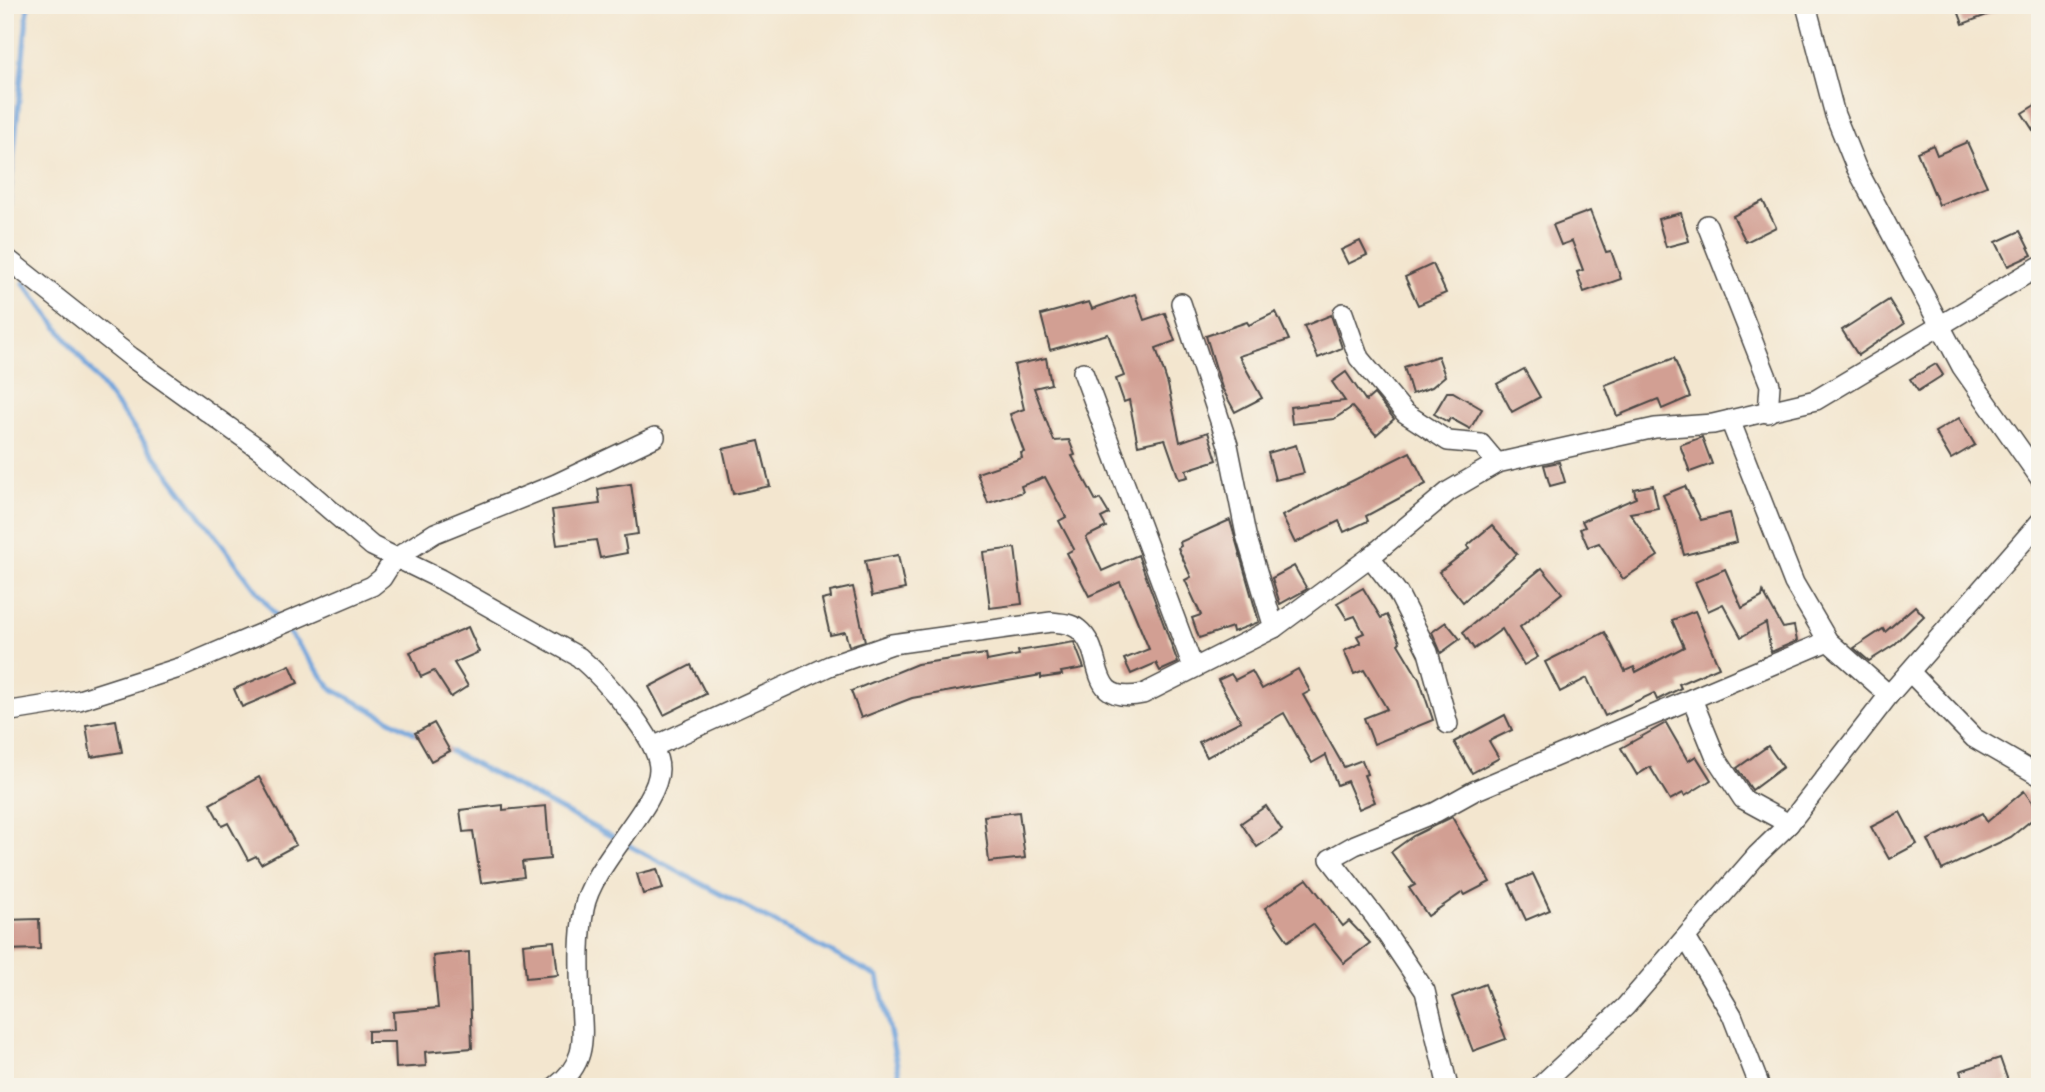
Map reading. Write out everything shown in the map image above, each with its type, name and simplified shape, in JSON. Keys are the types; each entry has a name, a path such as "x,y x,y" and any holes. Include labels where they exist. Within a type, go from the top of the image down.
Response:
{"street":[{"path":"1806,5 1820,66 1848,146 1962,367 2040,478"},
{"path":"1707,225 1755,340 1770,385 1768,414"},
{"path":"5,257 131,357 261,451 372,546 440,579 579,657 598,674 653,747 659,767 653,792 607,857 585,904 579,945 582,1041 572,1072 555,1087"},
{"path":"653,747 830,666 892,643 1051,622 1070,625 1086,638 1101,682 1107,689 1122,697 1143,694 1274,628 1370,557 1449,491 1497,463 1655,428 1713,424 1768,414 1816,400 2040,266"},
{"path":"1181,303 1228,445 1246,535 1274,628"},
{"path":"1343,313 1359,358 1405,413 1448,441 1481,444 1497,463"},
{"path":"1083,372 1193,667"},
{"path":"1730,420 1794,583 1828,641 1889,695"},
{"path":"5,712 79,700 182,667 372,586 382,578 394,559 435,533 556,484 655,437"},
{"path":"1539,1087 1625,1007 1757,855 1789,824 1889,695 1911,673 2040,522"},
{"path":"1370,557 1398,593 1428,652 1448,724"},
{"path":"1448,1087 1425,991 1376,918 1330,859 1355,845 1436,812 1474,791 1828,641"},
{"path":"1911,673 1974,738 2040,776"},
{"path":"1692,699 1716,758 1743,799 1789,824"},
{"path":"1686,937 1732,1015 1760,1087"}],"building":[{"path":"1956,5 2008,5 2008,7 1963,24"},
{"path":"2040,102 2040,141 2022,113"},
{"path":"1967,142 1987,186 1939,205 1917,152 1933,145 1937,155"},
{"path":"1763,201 1776,227 1746,242 1733,216"},
{"path":"1590,211 1606,252 1611,251 1621,279 1584,292 1577,272 1583,270 1572,241 1561,245 1553,225"},
{"path":"1681,213 1689,241 1666,247 1658,219"},
{"path":"2020,231 2032,255 2008,266 1996,242"},
{"path":"1360,241 1367,255 1348,264 1341,250"},
{"path":"1433,264 1446,293 1418,305 1405,277"},
{"path":"1135,294 1144,320 1165,313 1175,341 1156,348 1168,385 1180,442 1208,432 1217,460 1186,470 1188,477 1179,479 1165,439 1138,445 1129,400 1124,402 1116,379 1124,376 1108,334 1050,350 1041,315 1089,302 1092,309"},
{"path":"1889,300 1904,324 1858,355 1842,330"},
{"path":"1276,312 1289,340 1239,356 1262,398 1235,412 1222,388 1206,336 1247,322 1249,325"},
{"path":"1331,315 1342,348 1318,358 1304,326"},
{"path":"1438,356 1445,376 1432,387 1412,394 1404,367"},
{"path":"1046,358 1051,384 1034,388 1054,441 1069,440 1075,455 1072,456 1096,501 1100,499 1109,514 1101,518 1106,527 1086,537 1102,571 1138,555 1178,663 1160,671 1156,663 1131,674 1124,659 1149,649 1131,606 1120,582 1089,596 1067,553 1074,549 1059,521 1066,517 1045,477 1021,486 1023,492 988,503 977,473 1022,458 1021,453 1024,452 1010,414 1024,409 1014,365"},
{"path":"1674,358 1690,397 1662,409 1658,399 1617,416 1605,385"},
{"path":"1936,364 1943,375 1918,391 1910,379"},
{"path":"1524,369 1540,397 1512,412 1497,384"},
{"path":"1346,372 1366,401 1374,394 1394,419 1376,435 1352,407 1334,419 1292,424 1290,407 1345,401 1332,382"},
{"path":"1447,392 1453,392 1482,409 1470,429 1450,418 1448,422 1434,414"},
{"path":"1959,418 1975,445 1951,459 1935,432"},
{"path":"1702,437 1712,464 1690,472 1680,445"},
{"path":"759,441 770,486 733,494 723,449"},
{"path":"1296,445 1304,473 1275,480 1268,453"},
{"path":"1410,452 1426,484 1366,516 1368,521 1344,532 1339,521 1295,543 1282,516"},
{"path":"1559,462 1565,482 1550,486 1544,465"},
{"path":"631,484 638,534 624,536 627,553 600,558 596,540 557,545 552,510 600,504 598,489"},
{"path":"1653,485 1658,508 1630,513 1658,556 1623,579 1599,543 1588,547 1580,529 1585,527 1582,521 1636,498 1634,489"},
{"path":"1685,486 1701,520 1730,513 1737,542 1684,555 1675,521 1663,495"},
{"path":"1230,520 1259,622 1233,632 1232,627 1199,638 1192,618 1201,615 1185,580 1191,577 1178,548 1181,546 1180,542"},
{"path":"1492,525 1517,554 1463,602 1439,572 1469,549 1467,546"},
{"path":"1015,548 1022,604 990,608 983,552"},
{"path":"898,555 905,589 872,596 865,561"},
{"path":"1294,566 1307,589 1280,604 1272,578"},
{"path":"1542,568 1562,593 1520,627 1538,657 1524,665 1502,629 1474,649 1463,632"},
{"path":"1725,569 1742,608 1762,597 1763,592 1783,628 1794,626 1797,641 1771,652 1766,623 1741,637 1723,604 1708,611 1695,582"},
{"path":"853,587 865,641 849,646 845,632 830,635 822,600 831,598 830,592"},
{"path":"1363,588 1381,618 1387,615 1400,642 1398,644 1419,679 1433,720 1374,744 1364,718 1387,709 1364,670 1354,674 1344,651 1361,643 1357,636 1364,633 1355,616 1347,619 1337,603"},
{"path":"1915,606 1924,616 1894,645 1869,661 1854,648 1883,629 1885,632"},
{"path":"1695,611 1719,667 1679,684 1681,688 1657,700 1654,693 1605,716 1587,678 1560,692 1545,662 1605,632 1625,671 1634,667 1636,672 1684,647 1672,620"},
{"path":"1446,622 1460,639 1441,653 1432,632"},
{"path":"468,627 479,652 454,663 468,686 451,697 434,671 421,677 410,652"},
{"path":"1074,642 1084,668 1061,672 1062,675 1041,678 1041,675 912,698 861,718 851,691 917,664 986,654 987,661 1019,655 1018,651"},
{"path":"290,665 298,683 242,707 234,689"},
{"path":"691,665 706,694 664,715 649,687"},
{"path":"1298,669 1310,691 1303,695 1344,767 1362,760 1367,774 1364,775 1375,802 1359,809 1347,781 1337,785 1326,755 1312,763 1284,713 1207,757 1199,742 1241,721 1218,680 1231,674 1235,680 1252,671 1262,689"},
{"path":"1505,715 1512,730 1489,741 1499,758 1472,773 1454,742"},
{"path":"116,720 122,752 91,757 86,725"},
{"path":"434,723 450,751 431,761 415,733"},
{"path":"1666,723 1688,761 1696,756 1711,780 1685,796 1683,793 1670,800 1650,767 1637,775 1621,748"},
{"path":"1768,746 1783,767 1752,790 1737,768"},
{"path":"259,777 296,845 261,864 256,856 248,860 228,823 222,826 210,804"},
{"path":"2024,791 2040,813 2011,837 1942,870 1928,840 1982,813 1987,822"},
{"path":"503,805 503,810 546,806 550,859 522,862 524,877 481,883 473,831 463,832 460,810"},
{"path":"1266,806 1282,830 1257,847 1241,823"},
{"path":"1019,812 1025,858 989,862 984,816"},
{"path":"1900,812 1917,844 1889,859 1871,827"},
{"path":"1452,817 1490,882 1465,895 1463,892 1428,916 1409,888 1415,885 1391,852 1413,836"},
{"path":"657,869 663,889 643,894 637,874"},
{"path":"1533,874 1550,910 1526,920 1509,884"},
{"path":"1307,879 1343,926 1349,921 1370,943 1344,963 1313,924 1288,941 1265,908"},
{"path":"39,919 40,949 5,950 5,920"},
{"path":"554,941 558,975 526,978 523,944"},
{"path":"469,952 472,1048 425,1052 426,1066 396,1068 395,1042 368,1042 368,1031 394,1030 393,1012 438,1008 433,956"},
{"path":"1485,984 1506,1039 1473,1051 1452,997"},
{"path":"2000,1058 2008,1081 1991,1087 1965,1087 1960,1071"}],"waterway":[{"path":"5,244 28,5"},
{"path":"24,283 280,621"},
{"path":"286,629 332,689 420,736"},
{"path":"444,748 878,977 902,1087"}]}
